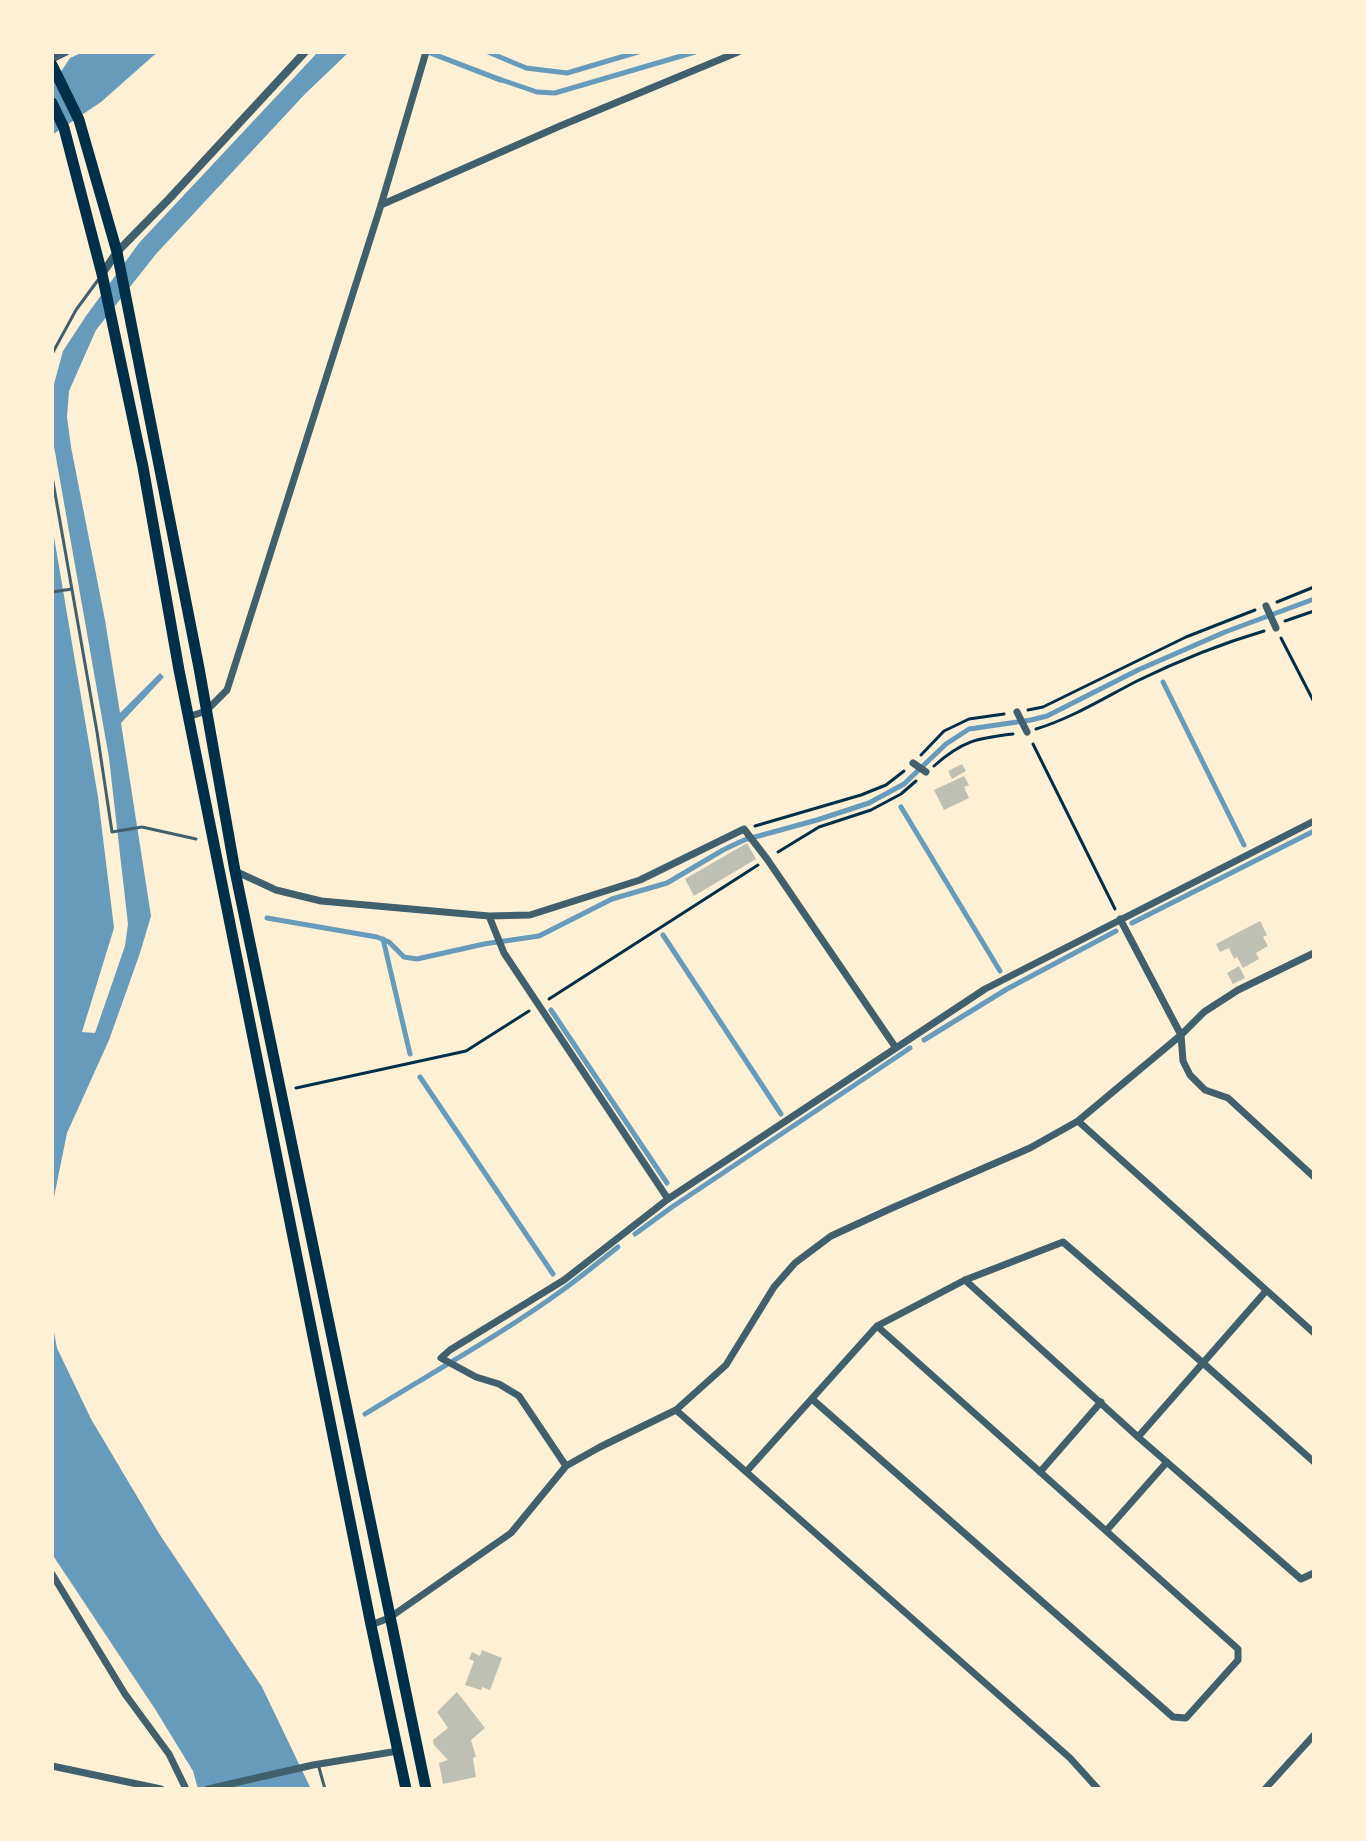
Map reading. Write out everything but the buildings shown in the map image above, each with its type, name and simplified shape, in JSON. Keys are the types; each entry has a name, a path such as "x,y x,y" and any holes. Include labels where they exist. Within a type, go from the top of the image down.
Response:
{"main road":[{"path":"52,63 79,120 117,252 199,668 235,871 426,1789"},
{"path":"52,103 64,128 102,274 143,467 188,717 406,1789"}],"street":[{"path":"52,63 66,52"},
{"path":"102,274 117,252 305,52"},
{"path":"188,717 206,711 227,690 381,205 426,52"},
{"path":"381,205 738,52"},
{"path":"1266,606 1276,628"},
{"path":"1017,712 1027,732"},
{"path":"913,763 926,772"},
{"path":"566,1466 519,1396 441,1358 564,1280 668,1199 985,989 1314,821"},
{"path":"235,871 276,890 321,901 489,916 530,915 640,880 744,829 896,1048"},
{"path":"489,916 504,953 668,1199"},
{"path":"1120,919 1181,1035 1183,1061 1190,1075 1205,1090 1228,1098 1314,1177"},
{"path":"371,1625 389,1618 511,1533 566,1466 676,1410 726,1365 774,1287 795,1263 831,1236 1030,1148 1078,1121 1204,1012 1238,990 1314,953"},
{"path":"1078,1121 1314,1333"},
{"path":"746,1472 877,1326 965,1280 1063,1242 1314,1462"},
{"path":"965,1280 1301,1579 1314,1573"},
{"path":"1138,1437 1266,1291"},
{"path":"812,1399 1173,1717 1186,1718 1238,1660 1238,1649 877,1326"},
{"path":"1040,1472 1101,1402"},
{"path":"676,1410 1070,1758 1098,1789"},
{"path":"1106,1531 1167,1462"},
{"path":"52,1574 125,1694 169,1754 186,1789"},
{"path":"1265,1789 1314,1735"},
{"path":"208,1789 315,1765 398,1751"},
{"path":"52,1766 161,1789"}],"lane":[{"path":"52,354 76,310 102,274"},
{"path":"52,476 112,832 142,827 196,839"},
{"path":"52,592 72,589"},
{"path":"315,1765 325,1789"}],"path":[{"path":"744,829 886,785 944,731 969,719 1043,707 1186,637 1314,587"},
{"path":"296,1088 466,1051 819,827 871,810 901,794 952,749 980,738 1027,732 1053,724 1223,643 1276,628 1284,621 1314,611"},
{"path":"1276,628 1314,702"},
{"path":"1027,732 1120,919"}],"water":[{"path":"83,52 159,52 101,102 52,135 52,85 70,58"},
{"path":"318,52 349,52 305,94 156,254 96,330 69,391 67,417 71,447 120,713 160,673 164,677 121,723 151,916 109,1040 67,1133 52,1207 52,525 98,797 114,928 82,1032 95,1033 125,946 128,924 109,758 52,435 54,384 63,351 139,243"},
{"path":"421,52 435,52 503,78 501,83"},
{"path":"52,1322 57,1348 91,1419 160,1535 262,1687 311,1789 198,1789 193,1771 155,1709 52,1554"}],"waterway":[{"path":"488,52 526,68 567,73 638,52"},
{"path":"496,78 537,92 555,93 695,52"},
{"path":"267,918 377,937 389,942 404,957 417,959 539,936 612,899 667,883 744,840 869,803 904,784 946,744 969,729 1047,716 1138,670 1225,632 1314,599"},
{"path":"1163,682 1244,845"},
{"path":"901,807 1000,971"},
{"path":"1132,923 1314,831"},
{"path":"924,1040 1007,989 1116,931"},
{"path":"663,935 781,1114"},
{"path":"383,939 410,1054"},
{"path":"551,1010 667,1183"},
{"path":"635,1234 910,1048"},
{"path":"420,1077 553,1274"},
{"path":"365,1414 516,1322 618,1247"}]}
